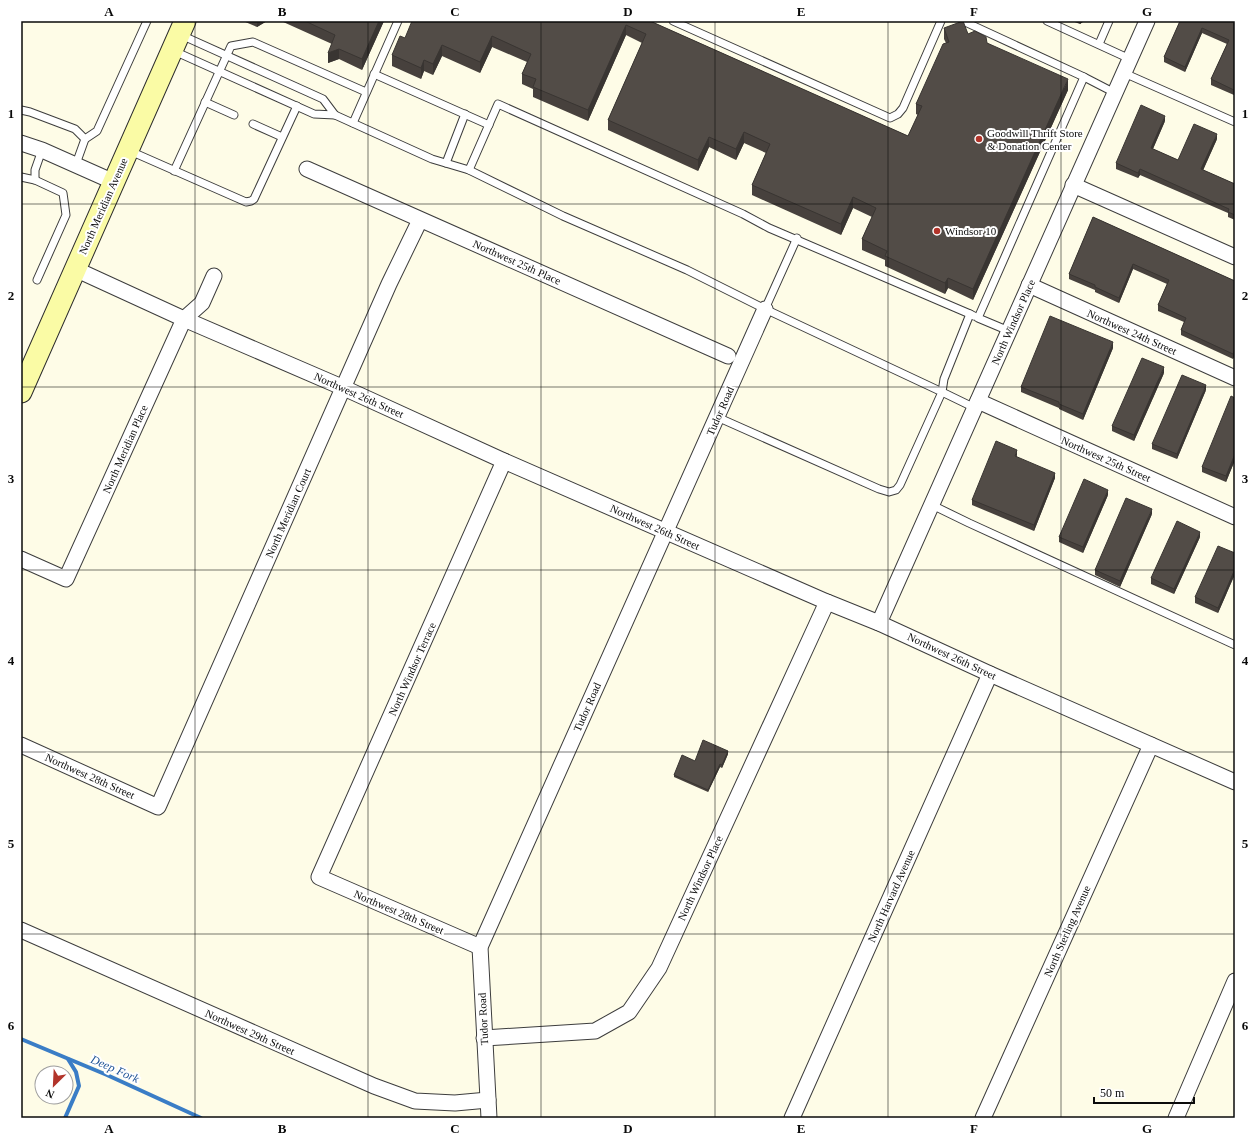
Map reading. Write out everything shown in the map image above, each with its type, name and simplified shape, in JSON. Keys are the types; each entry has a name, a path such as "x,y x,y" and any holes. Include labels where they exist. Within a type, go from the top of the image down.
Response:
{"main road":[{"name":"North Meridian Avenue","path":"21,392 179,35"}],"street":[{"name":"North Windsor Place","path":"879,623 1147,21"},
{"path":"21,143 76,164 114,182"},
{"name":"Northwest 25th Place","path":"306,169 728,356"},
{"path":"1073,185 1235,257"},
{"name":"North Meridian Court","path":"158,807 380,304 420,220"},
{"name":"Northwest 26th Street","path":"75,269 184,319 344,388 504,462 827,602 879,623 990,674 1235,782"},
{"path":"184,319 202,303 214,276"},
{"name":"Northwest 24th Street","path":"1029,285 1235,378"},
{"name":"Tudor Road","path":"489,1118 480,947 765,309"},
{"name":"North Meridian Place","path":"21,559 66,579 184,319"},
{"name":"Northwest 25th Street","path":"976,405 1235,517"},
{"name":"North Windsor Terrace","path":"319,877 504,462"},
{"name":"North Windsor Place","path":"484,1038 596,1031 629,1012 659,968 827,602"},
{"name":"North Harvard Avenue","path":"792,1118 990,674"},
{"name":"Northwest 28th Street","path":"21,745 158,807"},
{"name":"North Sterling Avenue","path":"983,1118 1151,745"},
{"name":"Northwest 28th Street","path":"319,877 480,947"},
{"name":"Northwest 29th Street","path":"21,930 374,1086 415,1101 455,1103 488,1100"},
{"path":"1176,1118 1235,980"}],"lane":[{"path":"76,164 85,139 97,131 147,21"},
{"path":"352,123 398,21"},
{"path":"673,21 890,118 898,114 903,108 941,21"},
{"path":"963,21 1115,93"},
{"path":"1047,21 1130,59"},
{"path":"1100,44 1109,21"},
{"path":"179,35 323,99 335,115"},
{"path":"179,35 219,71 314,114 335,115 432,159 469,170 563,216 687,270 765,309 942,392 976,405"},
{"path":"174,171 231,46 253,42 366,92"},
{"path":"1124,73 1235,122"},
{"path":"374,74 489,125"},
{"path":"978,318 1084,77"},
{"path":"205,102 234,115"},
{"path":"469,170 498,104 743,214 769,228 797,238 1008,331"},
{"path":"128,150 246,202 251,201 254,199 297,106"},
{"path":"21,110 75,129 85,139"},
{"path":"446,163 465,114"},
{"path":"253,124 282,137"},
{"path":"35,180 35,170 42,150"},
{"path":"21,177 35,180 63,193 66,215 37,280"},
{"path":"765,309 797,238"},
{"path":"715,423 879,489 889,492 896,490 900,485 942,392 944,378 970,314"},
{"path":"932,505 1235,645"}],"building":[{"path":"305,21 379,21 362,59 339,49 328,53 335,35"},
{"path":"412,21 650,21 908,136 922,106 916,104 943,44 949,42 944,28 963,21 968,34 975,31 986,37 987,43 1068,79 973,289 948,278 945,283 885,256 887,251 862,239 876,208 853,197 841,224 752,185 770,144 744,132 736,149 709,137 698,160 608,120 646,34 626,25 588,110 533,87 536,79 522,74 531,54 492,36 480,62 442,45 433,64 424,60 421,68 392,55 400,36 405,38"},
{"path":"1180,21 1235,21 1234,90 1211,79 1229,40 1202,28 1185,67 1164,57"},
{"path":"1141,105 1165,116 1151,148 1178,160 1194,124 1217,134 1201,169 1235,184 1235,215 1228,212 1229,209 1140,169 1138,173 1116,163"},
{"path":"1093,217 1235,281 1235,350 1233,354 1181,330 1186,318 1158,305 1169,280 1133,264 1119,298 1095,287 1095,285 1069,274"},
{"path":"1050,316 1113,342 1083,414 1059,404 1059,402 1021,387"},
{"path":"1142,358 1164,367 1134,435 1112,426"},
{"path":"1182,375 1206,385 1177,454 1152,444"},
{"path":"1231,396 1235,398 1235,454 1226,476 1202,467"},
{"path":"996,441 1017,450 1015,456 1055,473 1034,525 972,500"},
{"path":"1084,479 1108,490 1083,547 1059,537"},
{"path":"1126,498 1152,509 1120,581 1095,570"},
{"path":"1177,521 1200,532 1174,589 1151,578"},
{"path":"1218,546 1235,553 1235,569 1218,608 1195,597"},
{"path":"703,740 728,751 708,790 674,775 682,755 695,761"}],"waterway":[{"name":"Deep Fork","path":"21,1039 107,1075 201,1118"},
{"path":"65,1118 79,1086 76,1072 68,1059"}],"place":[{"name":"Goodwill Thrift Store & Donation Center","path":"979,139"},
{"name":"Windsor 10","path":"937,231"}]}
